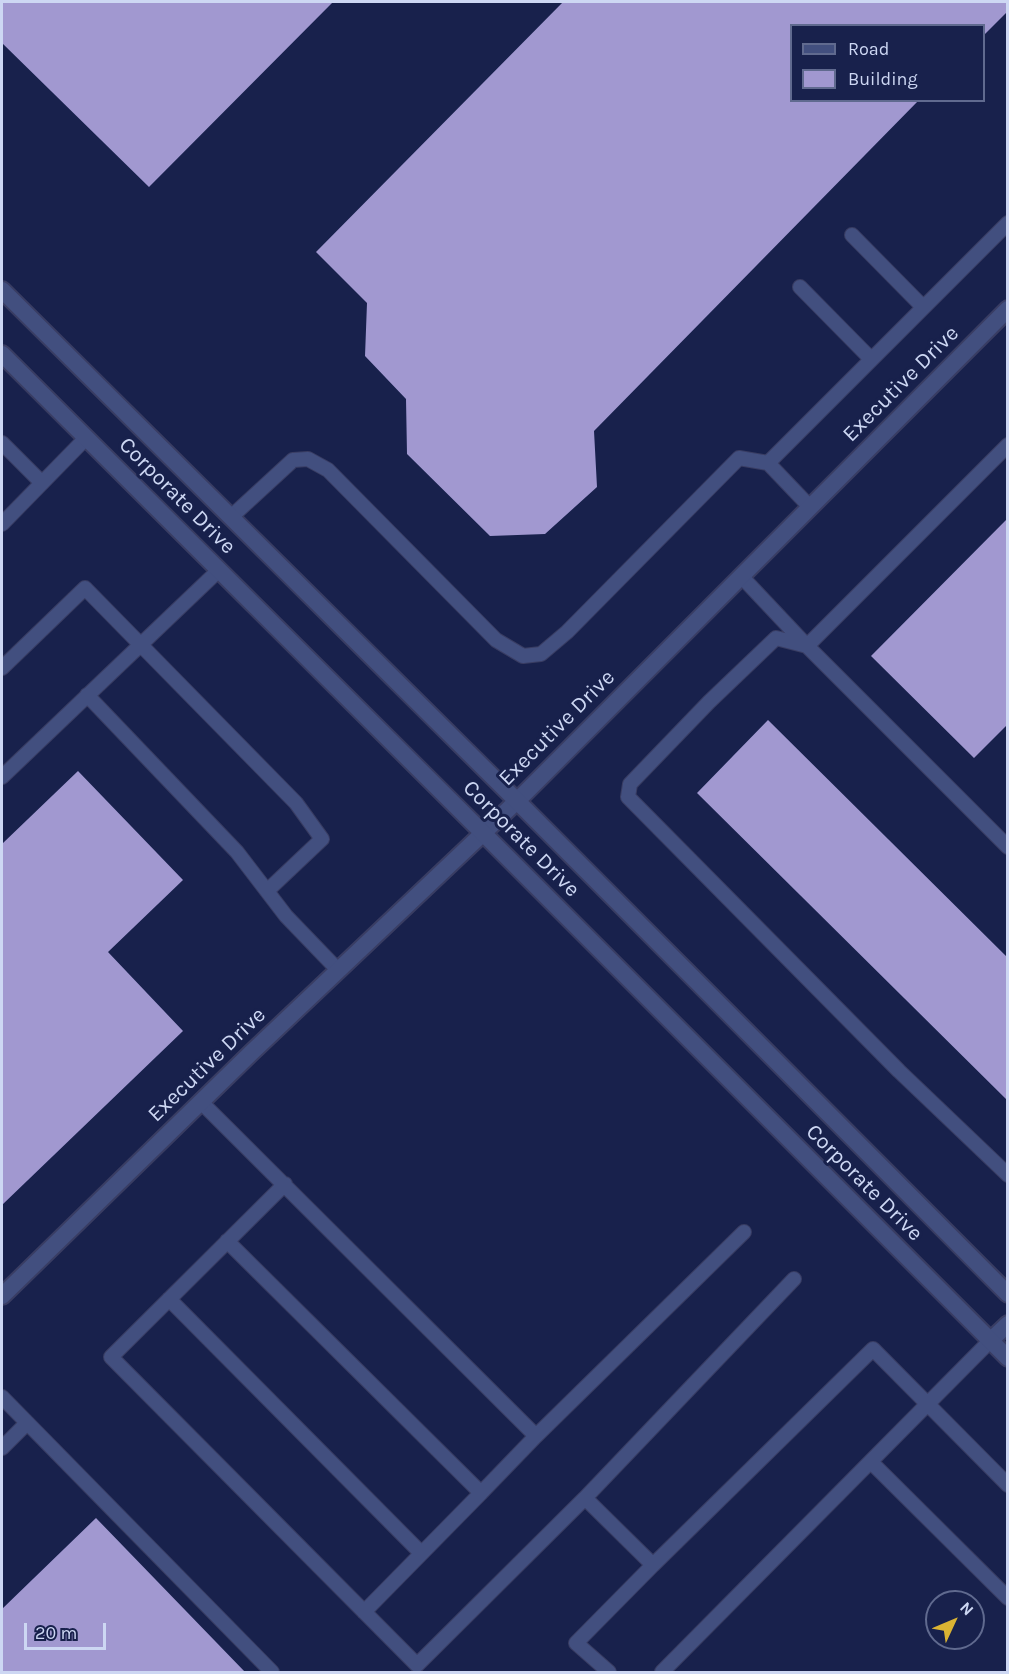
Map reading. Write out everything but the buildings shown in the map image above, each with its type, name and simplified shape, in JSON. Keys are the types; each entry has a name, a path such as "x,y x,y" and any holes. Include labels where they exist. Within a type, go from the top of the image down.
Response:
{"street":[{"name":"Corporate Drive","path":"2,290 517,801 1008,1294"},
{"name":"Executive Drive","path":"2,1296 201,1102 517,801 1008,309"},
{"name":"Corporate Drive","path":"2,354 1008,1358"},
{"path":"990,1341 1008,1324"}],"lane":[{"path":"768,463 1008,223"},
{"path":"852,235 923,307"},
{"path":"800,287 871,359"},
{"path":"2,524 86,438"},
{"path":"2,443 42,483"},
{"path":"807,646 1008,445"},
{"path":"231,517 293,460 308,459 328,470 496,640 523,656 541,654 567,632 739,458 768,463 810,507"},
{"path":"2,777 219,570"},
{"path":"741,576 807,646 1008,848"},
{"path":"2,668 85,588 296,803 322,839 267,891"},
{"path":"807,646 776,638 709,702 630,784 628,797 899,1071 1008,1175"},
{"path":"87,695 237,852 286,916 339,970"},
{"path":"201,1102 536,1436"},
{"path":"285,1184 111,1357 417,1665 585,1498 794,1279"},
{"path":"364,1612 536,1436 744,1232"},
{"path":"227,1241 481,1493"},
{"path":"169,1299 422,1553"},
{"path":"662,1672 990,1341"},
{"path":"609,1672 576,1643 873,1349 1008,1485"},
{"path":"2,1397 272,1672"},
{"path":"2,1448 27,1423"},
{"path":"871,1462 1008,1598"},
{"path":"585,1498 653,1565"}]}
